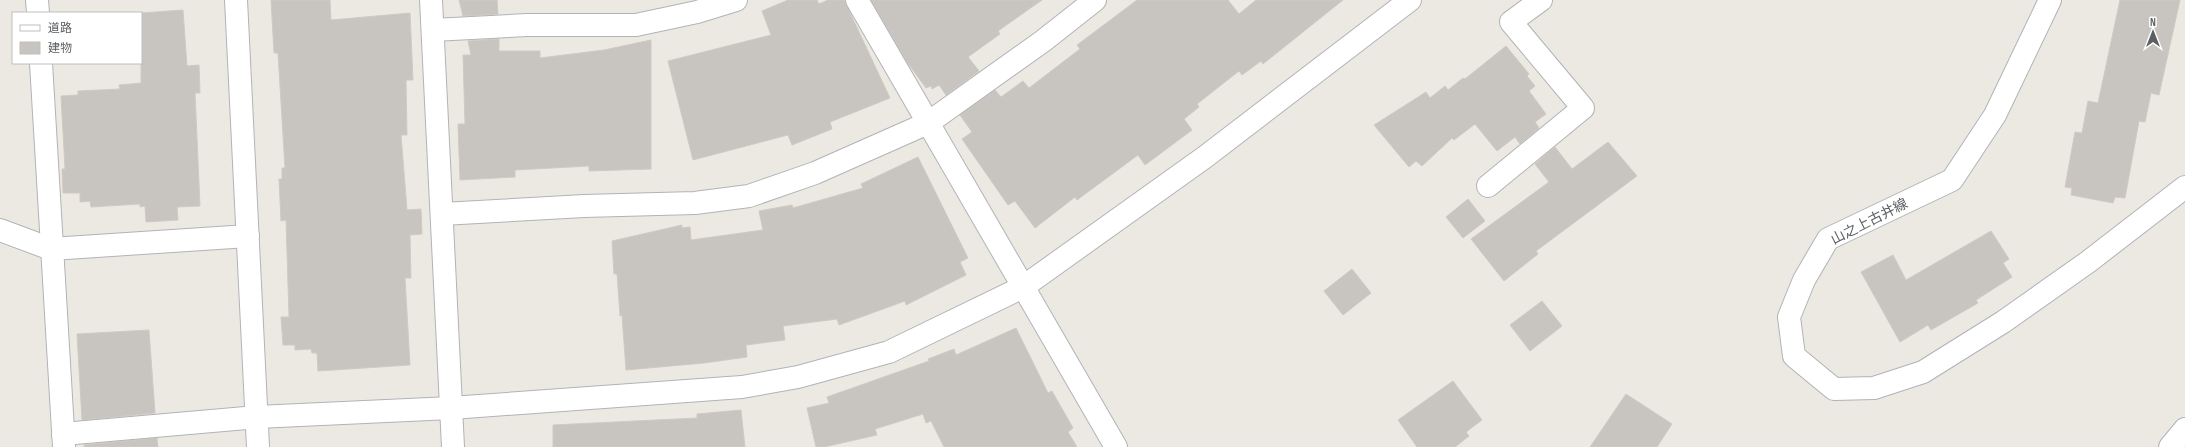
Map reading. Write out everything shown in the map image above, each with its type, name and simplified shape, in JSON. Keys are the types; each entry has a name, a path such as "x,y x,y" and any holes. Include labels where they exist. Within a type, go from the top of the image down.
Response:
{"street":[{"path":"37,0 38,12"},
{"path":"236,0 258,447"},
{"path":"431,0 434,30 453,447"},
{"path":"434,30 527,25 636,25 697,12 736,0"},
{"path":"856,0 1116,447"},
{"path":"442,214 584,206 695,203 749,196 815,173 928,123 1043,40 1095,0"},
{"path":"41,64 63,440 257,417 451,408 742,387 798,377 889,352 1023,287 1205,157 1410,0"},
{"path":"1488,186 1583,108 1511,22 1541,0"},
{"name":"山之上古井線","path":"2050,0 1995,115 1952,180 1828,239 1804,280 1789,317 1794,356 1834,389 1874,388 1923,372 2009,318 2088,262 2185,187"},
{"path":"0,230 51,249 248,236"},
{"path":"2170,447 2185,429"}],"building":[{"path":"271,0 330,0 331,20 410,13 413,80 406,80 407,135 401,135 407,210 421,209 422,234 410,235 411,278 405,278 410,365 318,371 317,353 312,353 311,349 295,350 295,345 283,345 281,317 289,317 286,220 281,221 279,179 282,179 282,168 285,168 278,53 274,53"},
{"path":"459,0 497,0 498,14 463,16"},
{"path":"788,0 817,0 819,4 828,0 844,0 890,98 830,122 832,129 792,145 788,135 693,160 668,61 771,35 762,11"},
{"path":"871,0 1042,0 998,31 1000,34 968,57 979,71 946,95 939,85 932,89 931,86 926,88 907,62"},
{"path":"1137,0 1228,0 1239,14 1256,0 1343,0 1263,64 1261,61 1242,75 1239,71 1197,104 1199,107 1184,119 1192,130 1145,165 1138,155 1077,200 1075,197 1035,228 1015,201 1008,205 962,139 972,132 960,115 995,90 1001,97 1023,81 1029,88 1080,49 1077,45"},
{"path":"2120,0 2180,0 2159,95 2151,93 2145,122 2139,121 2125,198 2115,197 2113,203 2071,195 2072,188 2065,187 2075,132 2082,133 2088,101 2098,103"},
{"path":"183,10 187,66 199,65 200,93 195,93 200,206 177,207 178,220 146,222 145,206 140,207 140,204 91,207 90,201 80,202 80,193 63,193 62,169 65,169 61,96 78,95 78,91 120,89 119,85 141,83 142,13"},
{"path":"499,39 499,51 540,51 540,58 604,50 651,40 651,169 589,171 589,166 515,170 515,177 460,180 458,124 465,124 463,55 471,55 468,41"},
{"path":"1506,46 1529,74 1527,76 1535,86 1529,91 1546,114 1535,122 1539,128 1520,144 1515,137 1497,151 1475,124 1454,140 1452,138 1422,166 1416,161 1409,167 1374,125 1426,92 1430,98 1445,86 1448,90 1463,78 1465,79"},
{"path":"1608,142 1637,176 1536,251 1538,254 1504,281 1471,239 1549,182 1535,164 1555,147 1572,169"},
{"path":"918,157 968,258 960,262 966,275 906,305 905,301 839,325 837,319 783,326 785,340 746,345 747,357 704,363 626,370 622,315 620,316 617,274 614,274 612,241 682,225 682,228 690,227 691,240 763,230 759,211 792,205 793,208 863,188 861,184"},
{"path":"1468,199 1485,221 1463,238 1446,217"},
{"path":"1991,231 2009,259 2003,263 2012,277 1976,300 1978,303 1931,330 1928,325 1900,342 1861,272 1893,255 1906,280"},
{"path":"1352,269 1371,293 1343,315 1324,291"},
{"path":"1542,301 1562,326 1530,351 1510,325"},
{"path":"1016,328 1048,393 1052,391 1073,428 1068,432 1077,447 944,447 931,421 926,423 923,414 875,429 877,435 824,447 816,447 807,408 829,403 827,397 929,361 928,359 954,349 956,355"},
{"path":"149,330 155,413 82,420 77,334"},
{"path":"1453,381 1482,420 1466,432 1469,436 1455,447 1417,447 1398,420"},
{"path":"1626,394 1672,424 1657,447 1590,447"},
{"path":"741,410 745,447 553,447 553,425 697,418 697,414"},
{"path":"157,438 158,447 84,447 84,445"}]}
